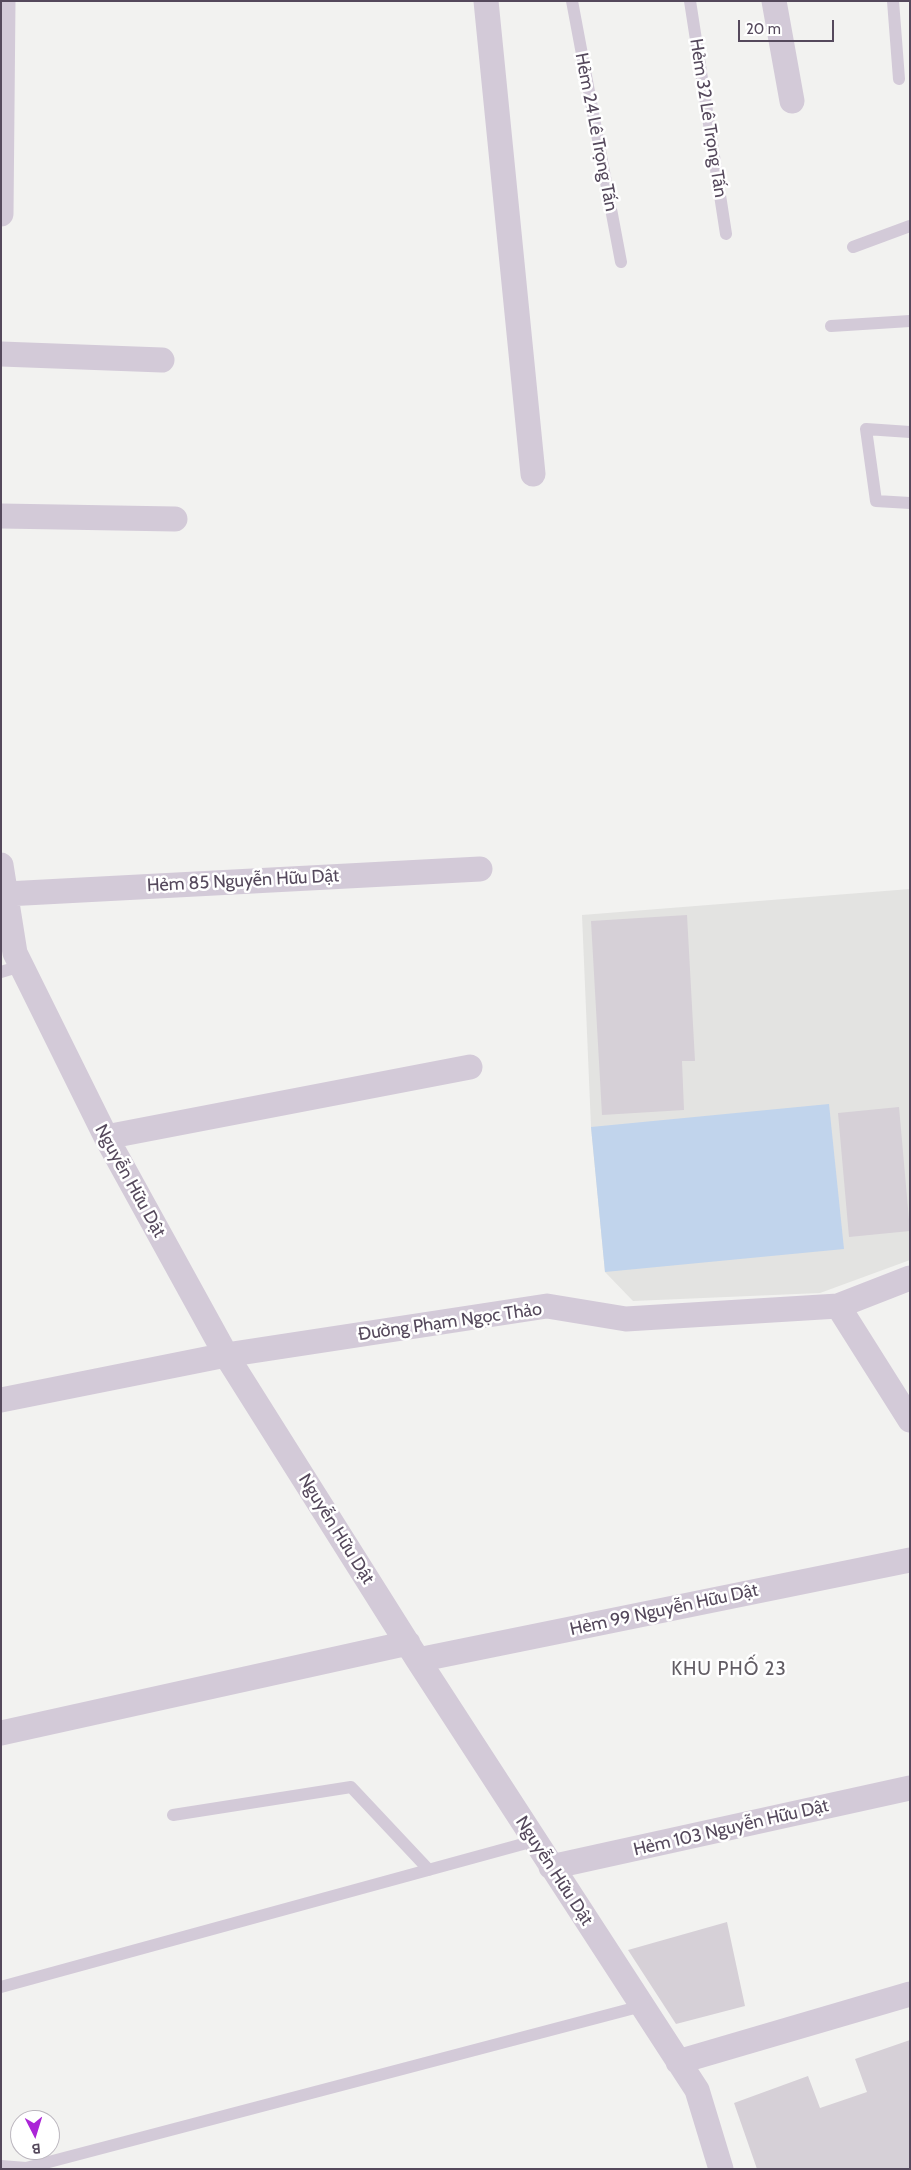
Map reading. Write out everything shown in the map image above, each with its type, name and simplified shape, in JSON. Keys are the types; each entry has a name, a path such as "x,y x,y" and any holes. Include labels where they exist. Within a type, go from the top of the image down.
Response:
{"street":[{"path":"1,214 3,1"},
{"path":"486,1 533,474"},
{"path":"774,1 792,101"},
{"path":"1,354 162,360"},
{"path":"1,516 176,519"},
{"name":"Nguyễn Hữu Dật","path":"1,865 15,953 11,969 226,1355 534,1841 697,2090 721,2169"},
{"name":"Hẻm 85 Nguyễn Hữu Dật","path":"6,894 480,869"},
{"path":"106,1137 470,1067"},
{"name":"Đường Phạm Ngọc Thảo","path":"1,1400 226,1355 547,1306 626,1319 838,1306 910,1278"},
{"path":"838,1306 910,1420"},
{"name":"Hẻm 99 Nguyễn Hữu Dật","path":"1,1732 413,1652 910,1560"},
{"name":"Hẻm 103 Nguyễn Hữu Dật","path":"551,1867 910,1788"},
{"path":"678,2062 910,1994"}],"lane":[{"name":"Hẻm 24 Lê Trọng Tấn","path":"572,1 621,262"},
{"name":"Hẻm 32 Lê Trọng Tấn","path":"690,1 726,234"},
{"path":"893,1 899,79"},
{"path":"853,247 910,226"},
{"path":"831,326 910,321"},
{"path":"910,432 866,429 876,502 910,503"},
{"path":"173,1815 351,1787 429,1870"},
{"path":"1,1987 534,1841"},
{"path":"1,2166 26,2168 642,2006"}],"shaded area":[{"path":"910,889 910,1260 820,1293 633,1301 605,1272 591,1127 582,915"},
{"path":"829,1104 844,1249 605,1272 591,1127"}],"building":[{"path":"687,915 695,1061 682,1061 684,1110 602,1115 591,921"},
{"path":"899,1107 910,1231 849,1237 838,1113"},
{"path":"727,1922 745,2006 676,2024 628,1950"},
{"path":"910,2040 910,2169 757,2169 734,2103 808,2076 820,2108 867,2092 855,2059"}],"district":[{"name":"KHU PHỐ 23","path":"729,1669"}]}
